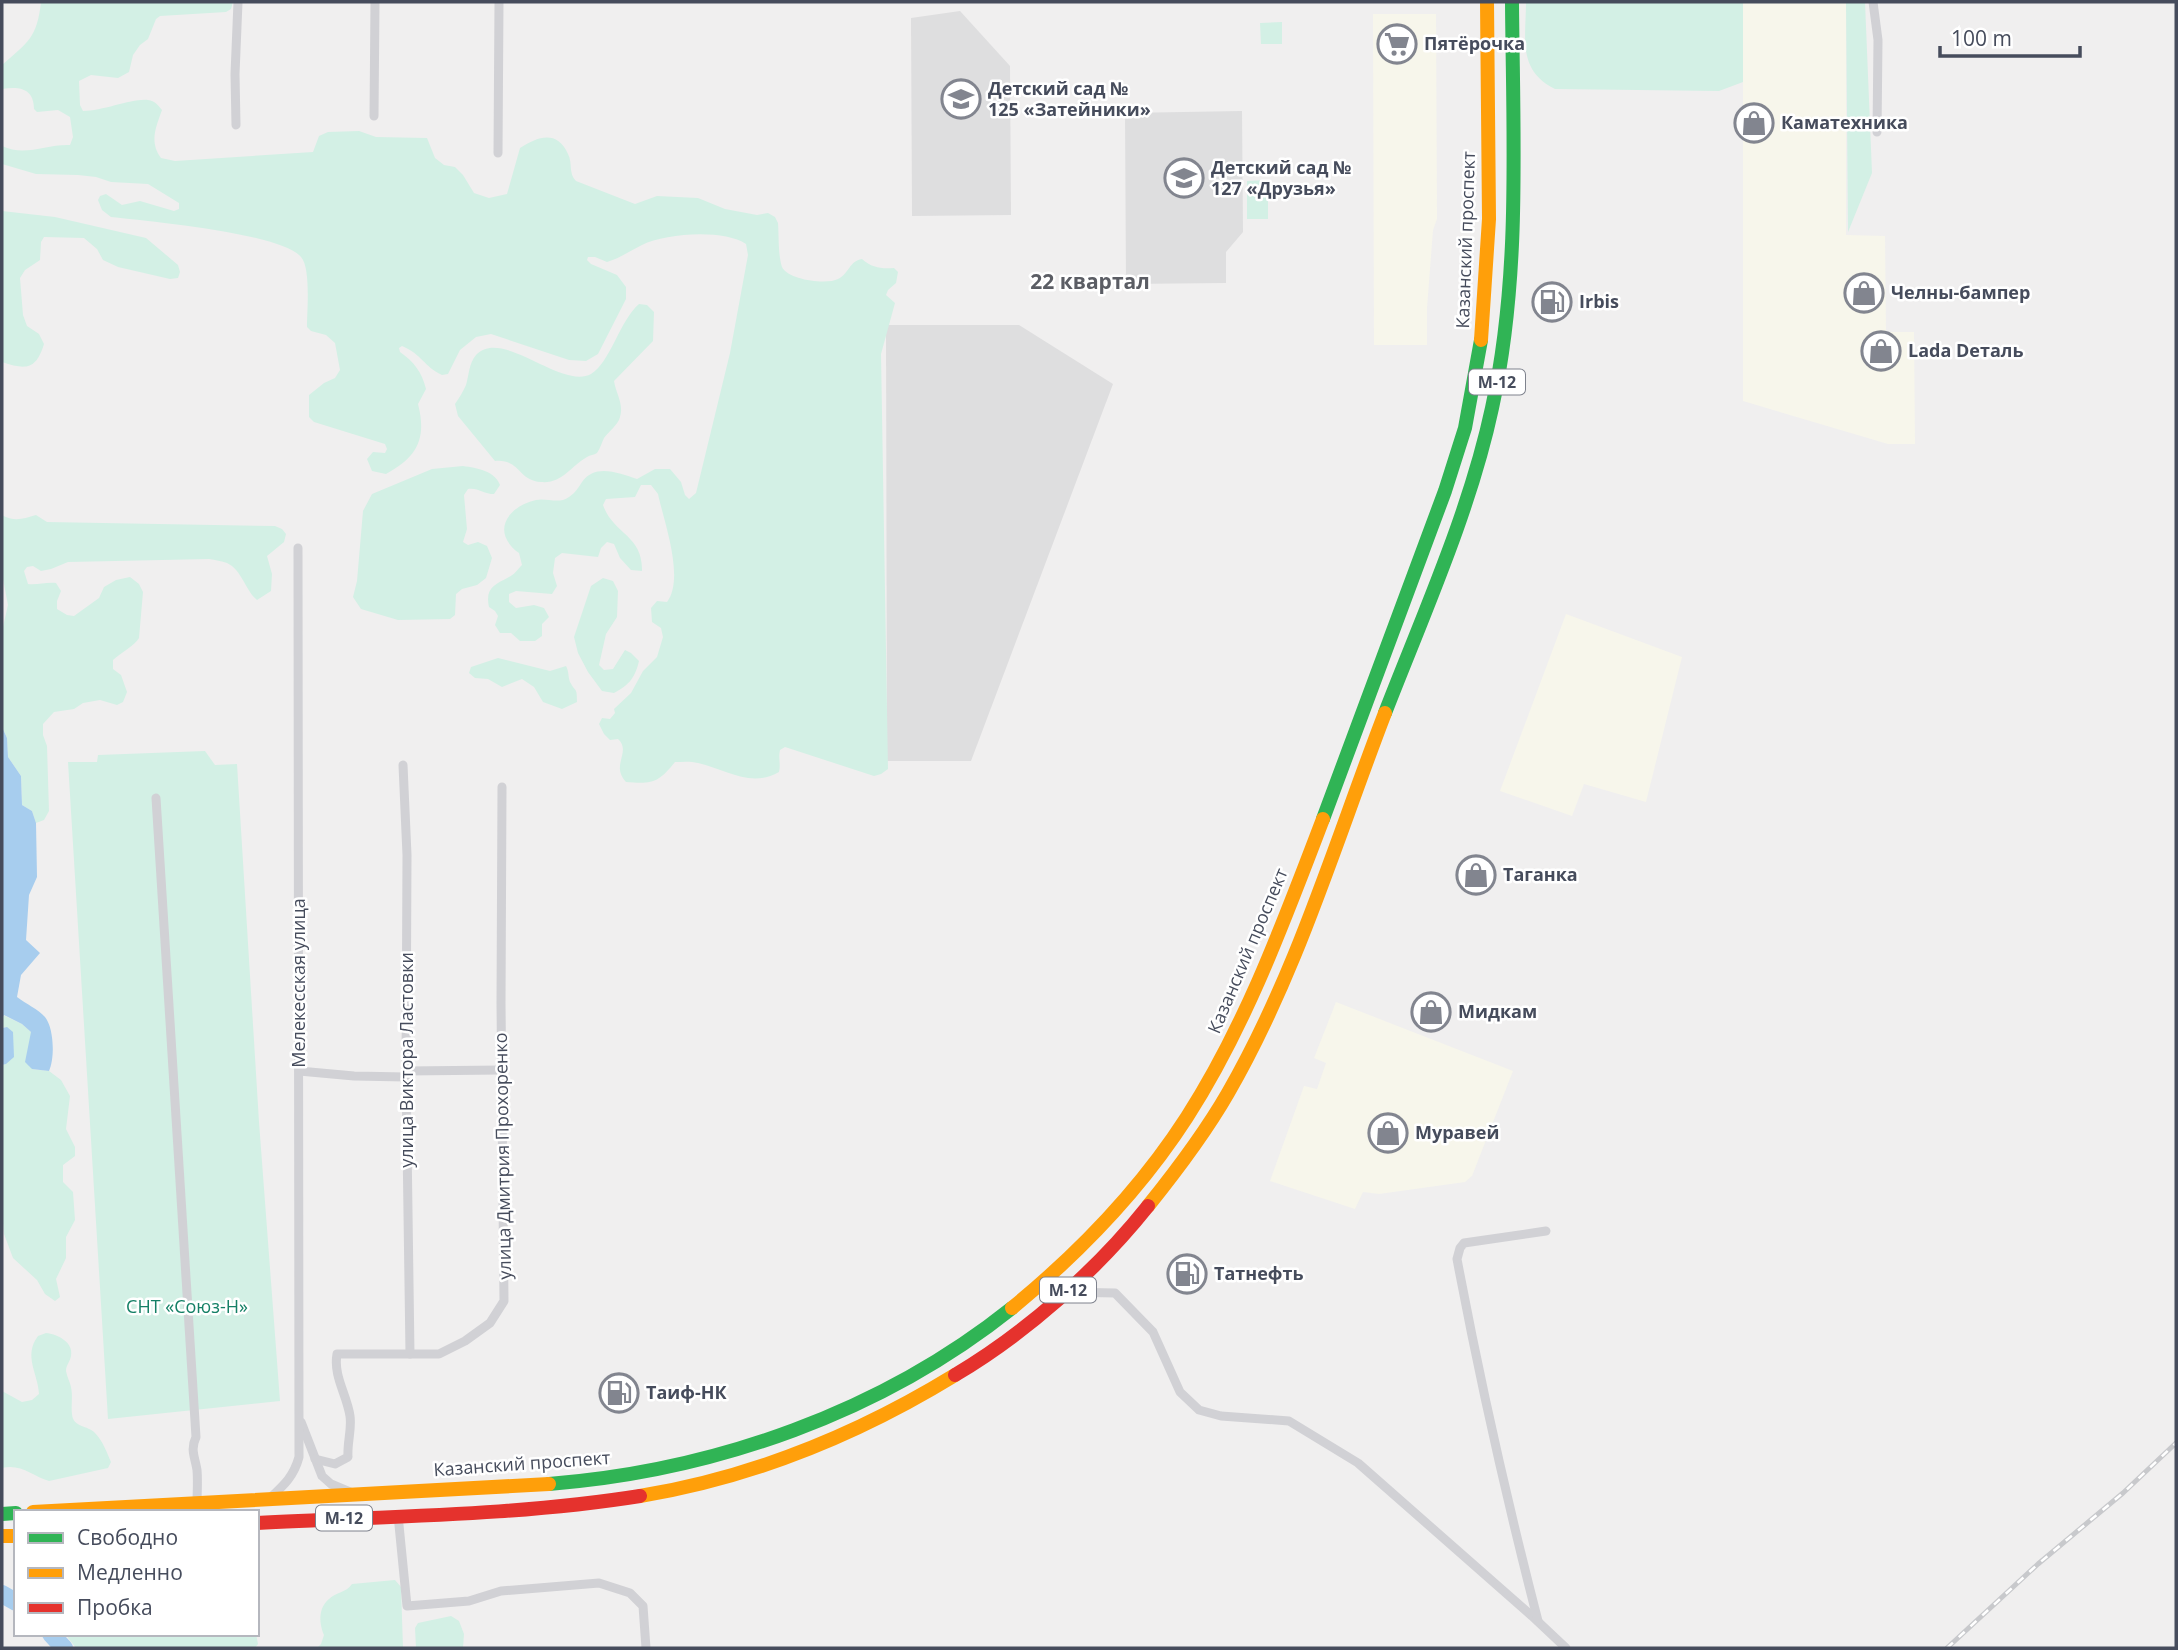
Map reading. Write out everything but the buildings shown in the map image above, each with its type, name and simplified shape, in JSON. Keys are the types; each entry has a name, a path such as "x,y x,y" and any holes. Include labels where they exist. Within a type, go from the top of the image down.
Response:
{"main road":[{"name":"Казанский проспект","path":"74,1510 562,1484 672,1466 733,1452 832,1417 884,1392 970,1340 1008,1312 1085,1243 1125,1201 1160,1157 1219,1064 1266,966 1445,491 1465,428 1483,329 1489,232 1487,2"},
{"name":"М-12","path":"259,1523 555,1506 625,1498 738,1473 786,1458 891,1413 982,1358 1019,1332 1065,1293 1144,1212 1179,1168 1261,1033 1306,926 1467,494 1484,440 1496,388 1510,249 1512,2"},
{"path":"1355,733 1365,727 1372,729 1374,743"}],"street":[{"path":"236,125 238,2"},
{"path":"374,116 375,2"},
{"path":"498,153 499,2"},
{"path":"1873,2 1878,40 1877,132"},
{"name":"Мелекесская улица","path":"269,1499 296,1471 299,1457 298,548"},
{"name":"улица Виктора Ластовки","path":"403,765 407,855 406,1074 410,1354"},
{"name":"улица Дмитрия Прохоренко","path":"315,1459 335,1464 348,1457 351,1418 335,1366 337,1354 439,1354 466,1341 490,1323 504,1301 502,787"},
{"path":"156,798 196,1437 192,1445 192,1455 197,1469 197,1504"},
{"path":"299,1071 354,1076 502,1070"},
{"path":"1539,1622 1510,1514 1457,1259 1464,1243 1546,1231"},
{"path":"1065,1293 1115,1293 1153,1332 1180,1392 1199,1410 1221,1416 1289,1421 1358,1463 1566,1648"},
{"path":"299,1417 322,1476 331,1484 357,1494"},
{"path":"398,1515 407,1606 469,1601 501,1591 599,1583 629,1593 643,1606 646,1648"}],"shaded area":[{"path":"1743,2 1846,2 1846,235 1885,236 1886,332 1914,332 1915,444 1888,444 1743,401"},
{"name":"Детский сад № 125 «Затейники»","path":"960,11 1010,66 1011,215 912,216 911,18"},
{"path":"1373,14 1436,14 1437,219 1433,230 1427,345 1374,345"},
{"name":"Детский сад № 127 «Друзья»","path":"1242,111 1243,232 1226,252 1226,283 1126,284 1125,113"},
{"path":"886,325 1019,325 1113,384 971,761 887,761"},
{"path":"1566,614 1682,657 1646,802 1584,784 1572,816 1500,791"},
{"name":"Муравей","path":"1336,1002 1513,1071 1472,1176 1465,1182 1379,1194 1363,1192 1355,1209 1270,1181 1304,1086 1317,1089 1326,1063 1314,1058"}],"green space":[{"path":"41,2 233,2 231,9 226,12 160,16 156,19 148,39 133,55 129,72 118,78 91,75 79,81 80,105 83,111 142,100 158,105 162,110 154,140 161,158 175,161 313,152 319,136 328,132 359,131 376,137 427,138 435,158 444,165 455,167 474,193 489,198 507,194 520,148 540,138 552,138 563,146 568,154 572,175 576,181 635,204 657,196 698,198 725,209 757,215 768,213 775,217 778,223 782,267 799,278 833,281 842,277 854,262 862,259 877,267 894,268 898,272 896,283 886,295 895,303 881,354 888,769 874,776 785,747 780,750 779,772 769,776 749,778 698,763 675,762 654,781 626,782 620,770 622,744 618,739 610,740 599,724 602,718 610,719 615,713 614,709 631,693 643,671 657,657 663,637 661,628 652,622 651,608 657,601 667,602 672,592 674,565 658,494 651,485 641,485 635,497 606,499 603,505 613,522 638,550 642,571 631,570 620,558 614,544 607,542 598,557 562,553 555,558 553,573 557,586 552,594 516,591 509,594 509,602 516,608 534,605 544,608 549,617 542,624 542,636 535,641 520,641 511,633 500,633 495,625 498,616 489,607 488,595 492,588 513,575 522,565 519,553 510,545 504,529 510,515 526,503 566,499 587,476 600,471 615,472 637,479 655,469 670,469 681,482 689,499 696,493 730,353 748,255 746,244 724,236 680,235 652,241 607,262 588,257 587,260 591,264 617,275 626,287 626,299 598,354 586,361 569,360 491,334 476,337 460,350 448,374 442,375 402,346 399,348 400,352 417,368 426,389 418,404 420,437 412,454 397,468 386,474 372,471 367,459 373,452 385,453 385,444 314,422 309,417 309,395 335,378 340,370 335,343 326,335 311,331 307,327 307,280 301,257 268,241 182,225 111,217 102,210 98,200 106,194 122,205 140,201 174,211 179,209 179,203 148,184 111,182 78,175 36,174 2,164 2,146 27,150 70,145 73,137 70,117 58,110 37,112 31,97 24,90 2,89 2,65 34,32"},
{"path":"1526,2 1743,2 1743,82 1719,91 1555,89 1534,72 1529,63 1525,40"},
{"path":"1846,2 1865,2 1872,173 1848,232"},
{"path":"1282,22 1282,44 1261,44 1260,23"},
{"path":"1268,180 1268,219 1247,219 1247,181"},
{"path":"2,211 55,217 146,238 178,265 178,278 170,279 118,267 103,260 97,249 84,238 44,237 40,260 25,270 20,278 23,315 27,326 39,334 44,344 41,353 29,366 2,362"},
{"path":"639,304 647,305 654,312 653,341 614,381 620,403 620,417 604,438 597,453 588,456 561,477 548,482 527,478 510,463 495,461 458,416 455,404 466,385 476,355 487,348 501,348 564,374 579,377 591,374 604,361 626,320"},
{"path":"463,466 490,473 500,485 494,494 468,489 464,495 467,529 463,542 468,545 478,542 487,546 492,558 486,578 456,594 455,615 450,619 398,620 361,609 353,597 357,581 363,511 372,494 432,469"},
{"path":"2,515 23,519 36,515 47,522 275,526 286,534 284,542 267,556 272,574 271,591 257,600 232,566 209,559 68,562 41,571 33,566 27,567 24,571 28,584 56,583 61,591 57,609 67,615 74,616 99,598 104,587 116,580 130,577 139,584 143,592 139,638 113,660 113,669 121,675 127,692 123,702 117,705 100,700 83,703 74,709 54,712 43,724 47,746 49,811 44,820 36,823 32,811 22,805 21,776 8,757 7,738 2,727 2,631 8,605 2,574"},
{"path":"603,578 613,581 618,591 617,617 606,634 599,665 604,670 613,669 625,650 639,661 631,680 614,693 602,691 588,672 578,653 574,637 591,586"},
{"path":"498,658 550,671 566,666 577,702 562,709 543,702 534,687 522,679 502,687 488,679 475,678 469,673 471,667"},
{"name":"СНТ «Союз-Н»","path":"205,751 215,765 237,764 259,1122 280,1401 108,1419 68,762 97,762 98,755"},
{"path":"3,1015 22,1024 31,1032 32,1069 49,1071 61,1080 70,1096 66,1129 75,1147 75,1156 63,1165 63,1182 73,1192 75,1220 66,1237 66,1258 56,1279 60,1297 55,1301 45,1294 37,1280 13,1258 4,1234 2,1065 6,1064 7,1027 2,1028"},
{"path":"46,1333 60,1337 70,1347 71,1356 66,1371 72,1390 73,1419 92,1430 100,1440 111,1462 108,1468 49,1481 15,1467 2,1468 2,1391 22,1402 32,1400 39,1394 31,1358 38,1336"},
{"path":"395,1580 401,1587 403,1648 317,1648 324,1635 320,1621 321,1611 329,1599 352,1584"},
{"path":"451,1616 459,1621 464,1634 463,1648 416,1648 415,1628 418,1623"},
{"path":"67,1636 256,1636 258,1644 255,1648 76,1648"}],"water":[{"path":"2,727 7,738 8,757 21,776 22,805 32,811 36,823 37,877 29,895 26,940 40,953 21,975 17,997 39,1011 48,1022 53,1043 49,1071 32,1069 25,1062 31,1032 4,1015 2,1018"},
{"path":"7,1027 13,1032 14,1057 2,1065 2,1028"}],"waterway":[{"path":"2,1594 14,1601"},
{"path":"53,1636 64,1648"}],"railway":[{"path":"1947,1648 2176,1443"}],"traffic: fast":[{"path":"1385,713 1471,485 1483,447 1501,358 1513,206 1512,2"},
{"path":"1323,819 1445,491 1465,428 1481,340"},
{"path":"549,1484 673,1466 794,1430 852,1406 908,1378 962,1345 1012,1308"},
{"path":"2,1514 14,1513"}],"traffic: slow":[{"path":"1481,340 1489,219 1487,2"},
{"path":"1148,1206 1210,1122 1253,1047 1314,906 1385,713"},
{"path":"1012,1308 1084,1243 1129,1195 1187,1117 1246,1009 1323,819"},
{"path":"640,1496 724,1478 804,1451 881,1417 955,1375"},
{"path":"70,1510 549,1484"},
{"path":"2,1536 14,1536"}],"traffic: jam":[{"path":"955,1375 1008,1340 1059,1299 1106,1254 1148,1206"},
{"path":"259,1523 545,1508 640,1496"}],"place":[{"name":"Пятёрочка","path":"1397,44"},
{"name":"Детский сад № 125 «Затейники»","path":"961,99"},
{"name":"Каматехника","path":"1754,123"},
{"name":"Детский сад № 127 «Друзья»","path":"1184,178"},
{"name":"Челны-бампер","path":"1864,293"},
{"name":"Irbis","path":"1552,302"},
{"name":"Lada Dеталь","path":"1881,351"},
{"name":"Таганка","path":"1476,875"},
{"name":"Мидкам","path":"1431,1012"},
{"name":"Муравей","path":"1388,1133"},
{"name":"Татнефть","path":"1187,1274"},
{"name":"Таиф-НК","path":"619,1393"}],"district":[{"name":"22 квартал","path":"1090,282"}]}
